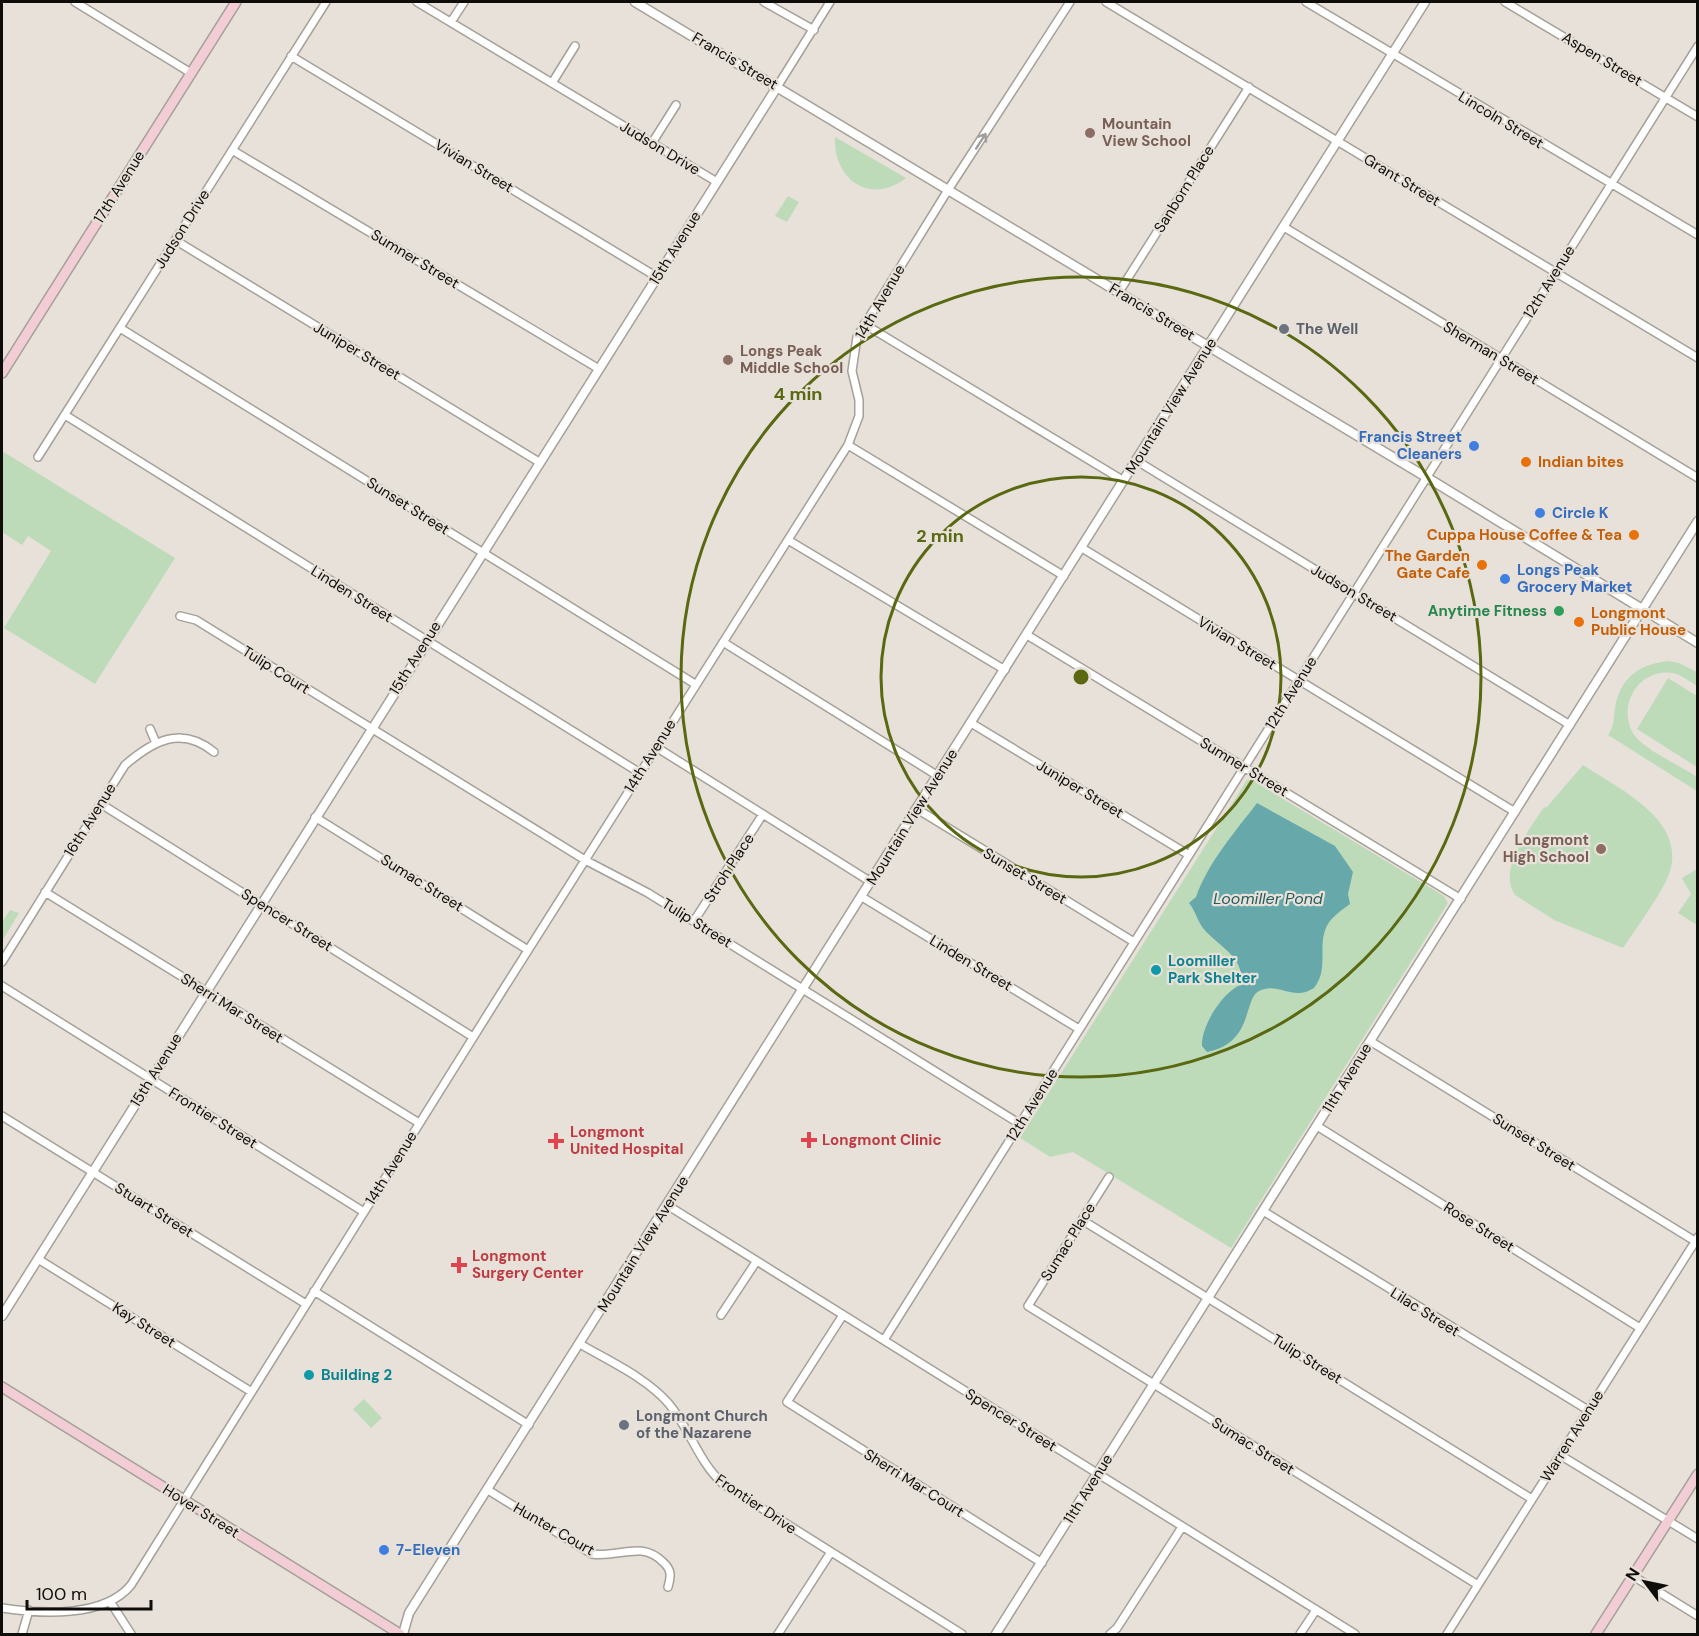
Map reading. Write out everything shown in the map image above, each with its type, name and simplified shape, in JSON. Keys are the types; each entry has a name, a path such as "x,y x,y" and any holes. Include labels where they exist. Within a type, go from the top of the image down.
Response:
{"main road":[{"name":"17th Avenue","path":"2,373 236,2"},
{"name":"Hover Street","path":"2,1387 401,1635"},
{"path":"1597,1634 1698,1474"}],"street":[{"path":"75,2 191,73"},
{"name":"Judson Drive","path":"38,457 326,2"},
{"name":"Judson Drive","path":"417,2 717,182"},
{"path":"451,22 464,2"},
{"name":"Francis Street","path":"635,2 1427,477 1698,643"},
{"path":"764,2 814,30"},
{"name":"15th Avenue","path":"2,1316 830,2"},
{"name":"14th Avenue","path":"111,1603 131,1585 473,1036 848,445 859,416 859,400 852,371 853,354 864,324 948,189 1070,2"},
{"name":"Grant Street","path":"1106,2 1698,358"},
{"name":"Lincoln Street","path":"1306,2 1610,185 1698,235"},
{"name":"Mountain View Avenue","path":"401,1635 409,1613 1425,2"},
{"name":"Aspen Street","path":"1505,2 1698,117"},
{"path":"552,83 575,46"},
{"name":"12th Avenue","path":"884,1340 1698,46"},
{"name":"Vivian Street","path":"291,56 657,276"},
{"name":"Sanborn Place","path":"1119,292 1249,87"},
{"path":"652,143 675,105"},
{"name":"Sumner Street","path":"232,150 599,369"},
{"name":"Sherman Street","path":"1284,227 1698,478"},
{"name":"Juniper Street","path":"175,240 539,462"},
{"path":"864,324 1124,481"},
{"name":"Sunset Street","path":"120,328 695,684"},
{"name":"Linden Street","path":"65,415 640,773"},
{"path":"848,445 1064,576"},
{"name":"Judson Street","path":"1137,461 1570,724"},
{"name":"11th Avenue","path":"996,1635 1698,521"},
{"path":"788,540 1005,670"},
{"name":"Vivian Street","path":"1082,548 1515,812"},
{"name":"Tulip Court","path":"180,616 195,620 371,728"},
{"name":"Sumner Street","path":"1027,635 1461,899"},
{"path":"723,642 938,776"},
{"name":"Juniper Street","path":"971,723 1189,855"},
{"name":"Tulip Street","path":"371,728 585,860 648,893 694,921 1020,1124"},
{"path":"150,729 156,743"},
{"name":"16th Avenue","path":"2,962 125,765 148,745 175,738 199,740 214,752"},
{"path":"656,747 871,882"},
{"name":"Spencer Street","path":"101,804 473,1036"},
{"name":"Sunset Street","path":"917,809 1134,942"},
{"name":"Stroh Place","path":"694,921 763,814"},
{"name":"Sumac Street","path":"315,817 528,950"},
{"name":"Sherri Mar Street","path":"45,892 419,1123"},
{"name":"Linden Street","path":"862,897 1079,1029"},
{"name":"Frontier Street","path":"2,986 364,1212"},
{"name":"Sunset Street","path":"1370,1041 1697,1240"},
{"name":"Stuart Street","path":"2,1116 306,1304"},
{"name":"Rose Street","path":"1317,1126 1640,1328"},
{"name":"Sumac Place","path":"1028,1306 1109,1177"},
{"name":"Spencer Street","path":"667,1205 1355,1635"},
{"name":"Lilac Street","path":"1263,1211 1588,1410"},
{"name":"Tulip Street","path":"1082,1220 1532,1499"},
{"name":"Warren Avenue","path":"1447,1635 1697,1240"},
{"name":"Kay Street","path":"38,1259 250,1391"},
{"path":"721,1315 756,1262"},
{"path":"314,1291 529,1425"},
{"name":"Sumac Street","path":"1028,1306 1478,1585"},
{"name":"Sherri Mar Court","path":"843,1315 787,1402 1042,1563"},
{"name":"Frontier Drive","path":"580,1344 651,1388 667,1401 710,1472 723,1484 962,1635"},
{"path":"1560,1455 1698,1539"},
{"name":"Hunter Court","path":"488,1490 592,1554 602,1556 638,1549 656,1554 670,1567 671,1576 668,1587"},
{"path":"1110,1635 1117,1628 1182,1527"},
{"path":"778,1635 831,1552"},
{"path":"1633,1576 1698,1616"},
{"path":"2,1608 84,1610 111,1603 131,1635"},
{"path":"22,1635 29,1610"},
{"path":"1300,1635 1316,1610"}],"green space":[{"path":"835,137 906,178 893,186 879,189 856,184 840,165"},
{"path":"788,196 799,202 787,222 775,216"},
{"path":"2,451 175,558 95,684 4,628 51,551 28,536 22,545 2,532"},
{"path":"1668,661 1679,663 1697,672 1697,686 1673,673 1649,676 1633,692 1629,702 1629,725 1640,742 1697,777 1697,791 1608,735 1613,725 1621,688 1626,681 1648,665"},
{"path":"1668,678 1697,696 1697,767 1637,729"},
{"path":"1583,765 1635,799 1651,813 1664,828 1671,845 1672,864 1664,885 1623,948 1554,920 1515,895 1511,885 1510,873 1513,862 1524,838 1544,807 1546,808"},
{"path":"1247,780 1252,780 1444,896 1448,903 1231,1248 1073,1152 1050,1157 1020,1138"},
{"path":"1697,869 1697,925 1678,913 1691,894 1682,878"},
{"path":"10,910 19,913 2,941 2,922"},
{"path":"364,1399 382,1418 371,1428 353,1409"}],"water":[{"name":"Loomiller Pond","path":"1257,803 1335,846 1353,872 1348,894 1350,904 1328,924 1323,940 1321,972 1314,988 1299,993 1273,988 1259,991 1254,996 1245,1021 1233,1040 1207,1052 1202,1046 1205,1029 1214,1011 1226,995 1240,985 1241,975 1235,959 1203,928 1189,903 1196,897 1223,847"}],"place":[{"name":"Mountain View School","path":"1090,133"},
{"name":"The Well","path":"1284,329"},
{"name":"Longs Peak Middle School","path":"728,360"},
{"name":"Francis Street Cleaners","path":"1474,446"},
{"name":"Indian bites","path":"1526,462"},
{"name":"Circle K","path":"1540,513"},
{"name":"Cuppa House Coffee & Tea","path":"1634,535"},
{"name":"The Garden Gate Cafe","path":"1482,565"},
{"name":"Longs Peak Grocery Market","path":"1505,579"},
{"name":"Anytime Fitness","path":"1559,611"},
{"name":"Longmont Public House","path":"1579,622"},
{"name":"Longmont High School","path":"1601,849"},
{"name":"Loomiller Park Shelter","path":"1156,970"},
{"name":"Longmont Clinic","path":"809,1140"},
{"name":"Longmont United Hospital","path":"556,1141"},
{"name":"Longmont Surgery Center","path":"459,1265"},
{"name":"Building 2","path":"309,1375"},
{"name":"Longmont Church of the Nazarene","path":"624,1425"},
{"name":"7-Eleven","path":"384,1550"}]}
